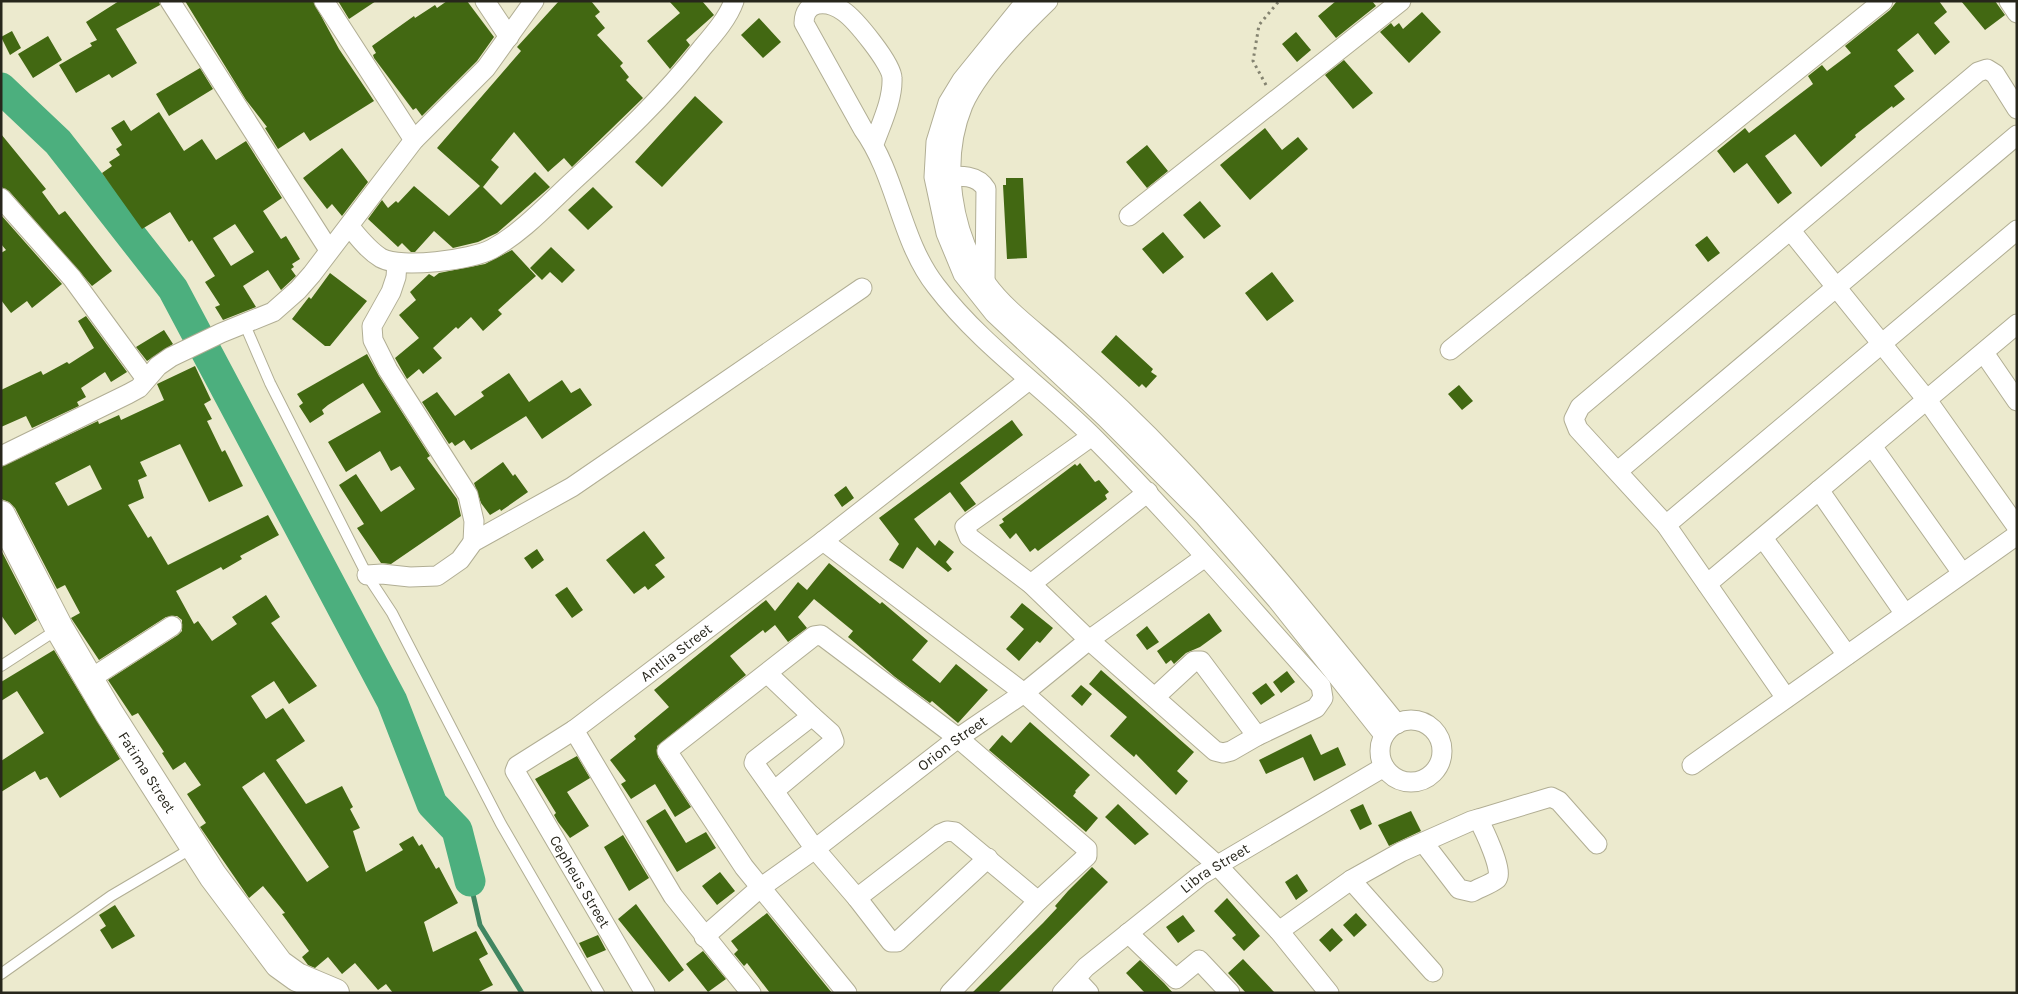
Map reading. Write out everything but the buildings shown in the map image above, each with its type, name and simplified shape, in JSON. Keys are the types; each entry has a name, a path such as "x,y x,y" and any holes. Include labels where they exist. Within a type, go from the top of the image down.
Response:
{"street":[{"path":"170,1 328,250"},
{"path":"324,1 414,140"},
{"path":"485,1 509,37"},
{"path":"1,456 110,405 139,388 158,366 188,348 273,312 298,290 414,140 486,68 534,1"},
{"path":"349,226 367,248 382,258 397,263 452,260 479,254 491,249 519,230 641,118 685,70 721,23 734,1"},
{"path":"1026,1 981,65 963,106 952,153 942,177 981,287 1010,308 1107,396 1174,463 1244,551 1284,584 1390,729"},
{"path":"981,65 1048,1"},
{"path":"1129,216 1402,1"},
{"path":"1450,350 1883,1"},
{"path":"2009,1 2017,13"},
{"path":"874,144 890,96 892,77 889,66 871,41 843,11 822,4 807,8 804,14 804,23 863,129 874,144 908,234 934,284 979,334 1092,436 1148,492 1321,686 1323,698 1316,708 1257,736 1231,751 1223,753 1215,751 1089,640 1031,584 969,537 965,527 1092,436"},
{"path":"1786,698 1666,525 1578,430 1574,419 1580,407 1792,231 1978,72 1987,69 1996,74 2017,109"},
{"path":"1618,471 2017,135"},
{"path":"942,177 978,179 986,188 981,287"},
{"path":"1,198 72,278 146,379"},
{"path":"1666,525 2017,230"},
{"path":"1792,231 1928,400 2017,527"},
{"path":"397,263 396,277 391,292 372,326 373,340 388,370 468,494 474,521 474,542"},
{"path":"367,574 410,577 437,576 460,560 474,542 572,487 862,288"},
{"path":"1707,584 2017,324"},
{"path":"1984,353 2017,401"},
{"name":"Antlia Street","path":"515,771 516,766 574,730 823,541 1029,380"},
{"path":"1872,446 1962,573"},
{"path":"1819,490 1905,614"},
{"path":"1031,584 1148,492"},
{"name":"Fatima Street","path":"1,516 59,628 213,876 279,964 297,977 335,993"},
{"path":"1692,765 2017,535"},
{"path":"1763,538 1847,655"},
{"path":"823,541 1024,693 1217,865 1278,931 1330,993"},
{"name":"Orion Street","path":"704,936 760,888 815,849 958,738 1024,693 1089,640 1205,556"},
{"path":"90,679 172,626"},
{"path":"847,993 760,888 722,836 667,751 768,674 814,636 821,635 958,738 1087,849 1087,856 1038,901 950,993"},
{"path":"1155,697 1194,661 1201,661 1257,736"},
{"path":"768,674 831,732 834,741 774,791"},
{"path":"812,716 755,760 756,766 815,849 857,898 891,942 897,942 988,858"},
{"path":"1417,721 1434,732 1440,740 1441,760 1429,776 1410,782 1400,780 1384,767 1380,748 1390,729 1417,721"},
{"path":"574,730 673,896 751,993"},
{"name":"Libra Street","path":"1062,993 1086,967 1217,865 1384,767"},
{"name":"Cepheus Street","path":"515,771 645,993"},
{"path":"1278,931 1351,880 1423,842 1478,819 1551,797 1559,802 1597,844"},
{"path":"1423,842 1459,889 1472,892 1497,878 1499,874 1478,819"},
{"path":"857,898 940,834 947,831 955,832 1038,901"},
{"path":"1351,880 1433,972"},
{"path":"1128,933 1182,986 1199,960 1230,993"},
{"path":"1076,978 1089,993"}],"lane":[{"path":"245,325 270,383 367,574 392,613 533,882 599,993"},
{"path":"1,666 59,628"},
{"path":"1,974 111,896 195,847"}],"path":[{"path":"1274,100 1253,61 1259,25 1279,1"}],"waterway":[{"path":"1,88 58,142 173,289 392,701 432,804 457,830 470,881"},
{"path":"470,881 480,925 522,993"}]}
